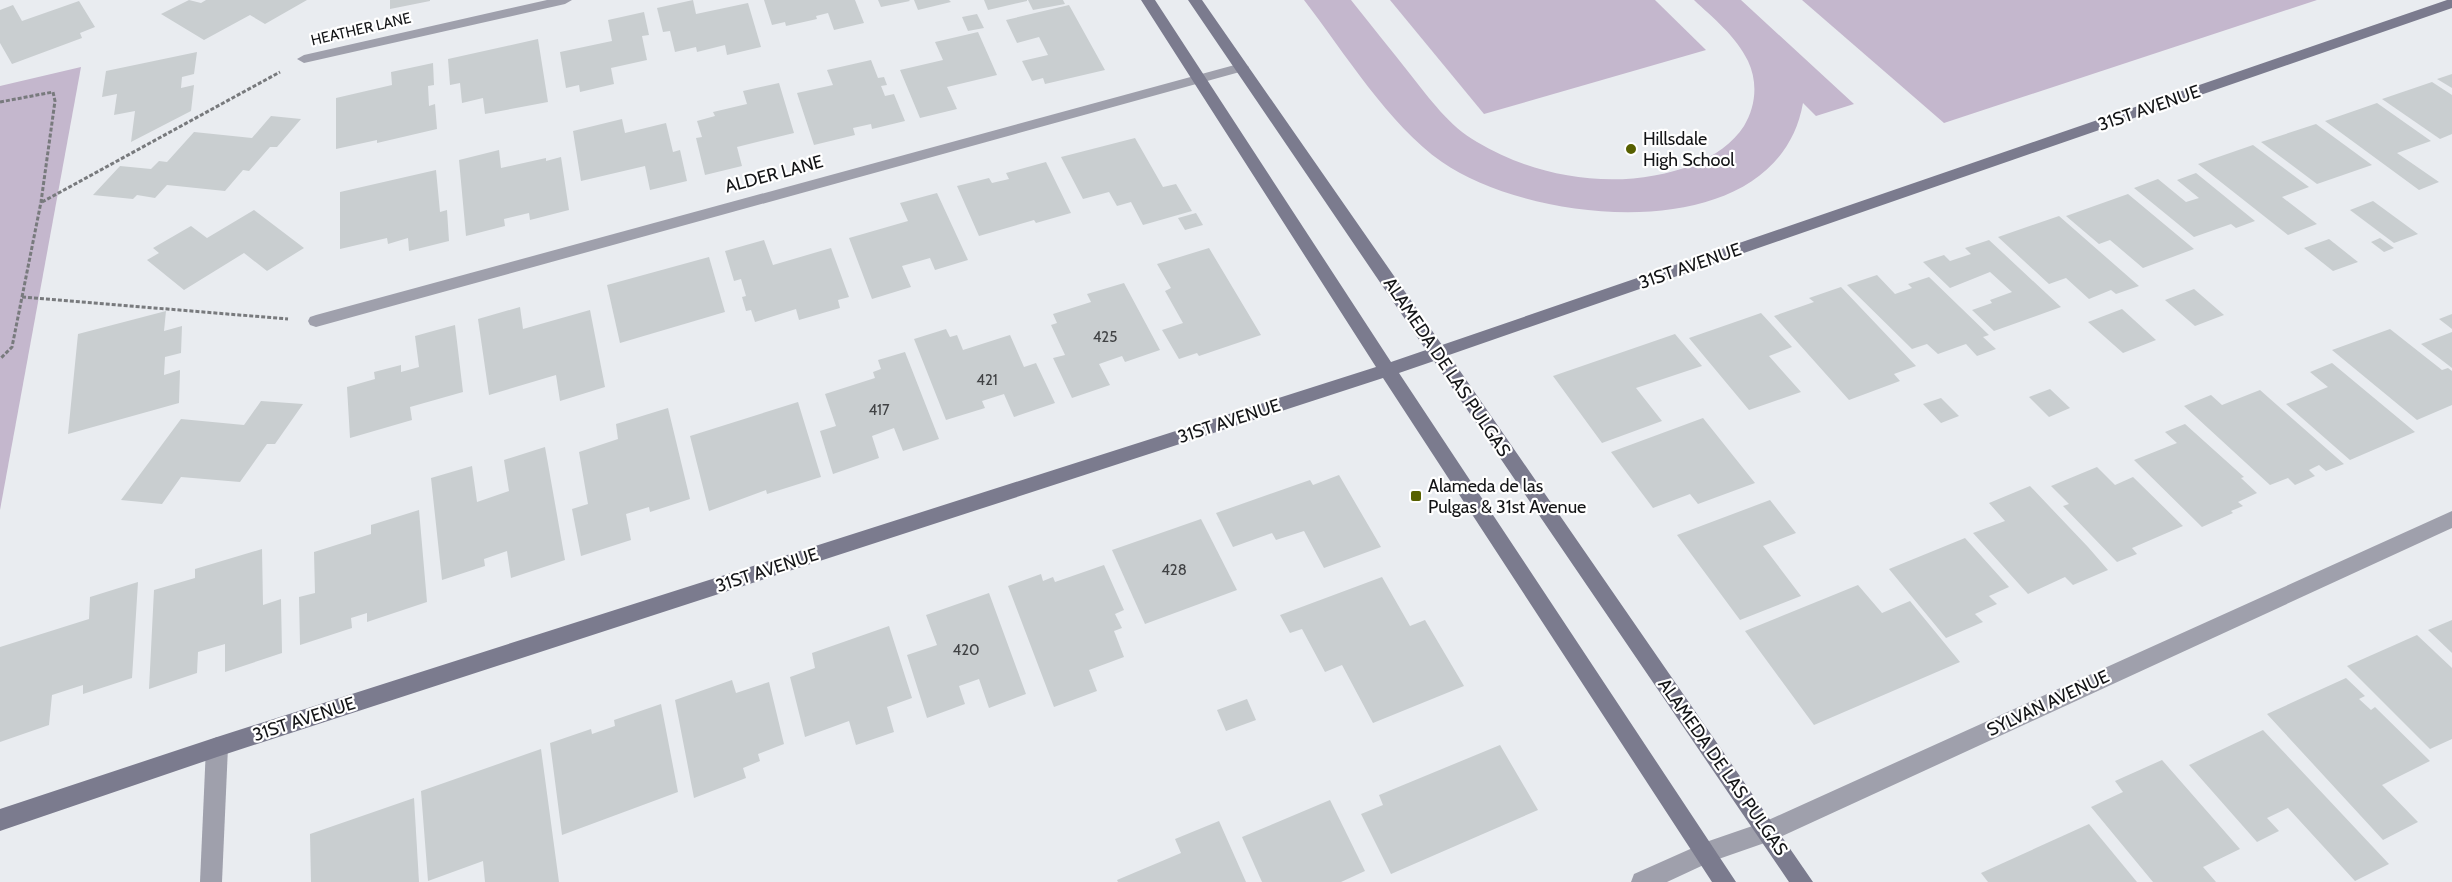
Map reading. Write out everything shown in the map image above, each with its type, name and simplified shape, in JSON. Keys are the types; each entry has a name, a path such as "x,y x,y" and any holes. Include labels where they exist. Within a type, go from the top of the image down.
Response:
{"street":[{"name":"HEATHER LANE","path":"304,59 566,0"},
{"path":"1148,0 1387,370 1725,882"},
{"name":"ALAMEDA DE LAS PULGAS","path":"1195,0 1802,882"},
{"name":"31ST AVENUE","path":"0,820 217,747 1387,370 2452,3"},
{"name":"ALDER LANE","path":"316,321 1242,67"},
{"name":"SYLVAN AVENUE","path":"1642,882 1706,854 1768,831 2452,519"},
{"path":"211,882 217,747"}],"path":[{"path":"41,202 304,59"},
{"path":"0,102 53,92 55,101 41,202 12,347 0,359"},
{"path":"22,297 316,321"}],"shaded area":[{"path":"1304,0 1351,0 1433,102 1467,136 1502,155 1555,173 1583,178 1612,179 1640,178 1668,173 1709,157 1740,132 1753,102 1754,86 1751,69 1731,35 1694,0 1741,0 1854,104 1816,116 1803,103 1784,150 1749,183 1702,203 1647,212 1590,210 1534,200 1483,184 1442,162 1422,147 1368,87"},
{"path":"1390,0 1655,0 1706,50 1484,114"},
{"path":"1802,0 2317,0 1944,123"},
{"path":"81,67 0,510 0,86"}],"building":[{"path":"189,0 201,3 206,0 307,0 265,24 250,15 204,40 161,14"},
{"path":"390,0 430,0 430,1 390,9"},
{"path":"693,0 696,14 748,3 761,47 727,55 725,45 697,52 696,47 675,52 670,31 663,32 657,8"},
{"path":"764,0 855,0 864,23 834,30 828,13 816,16 817,19 786,26 785,22 772,25"},
{"path":"878,0 909,0 910,1 881,7"},
{"path":"914,0 949,0 951,2 918,10"},
{"path":"984,0 1027,0 1027,1 988,10"},
{"path":"1028,0 1063,0 1065,4 1033,10"},
{"path":"79,1 95,27 80,33 82,38 12,64 0,43 0,10 13,5 22,21"},
{"path":"1069,5 1105,70 1045,84 1043,78 1032,81 1022,61 1048,55 1039,37 1017,43 1006,20"},
{"path":"644,12 649,35 642,36 647,60 611,68 614,84 580,92 579,85 566,88 560,52 612,41 608,20"},
{"path":"977,14 984,28 968,31 962,17"},
{"path":"978,32 997,75 947,87 957,109 920,118 900,70 943,60 935,42"},
{"path":"538,39 548,102 485,114 483,98 462,103 460,83 450,85 448,59"},
{"path":"197,52 194,74 182,77 181,88 194,85 191,111 131,142 135,111 114,115 117,94 102,97 106,71"},
{"path":"871,60 878,78 884,77 887,85 881,86 885,96 894,94 905,121 872,129 871,124 853,128 855,135 814,145 797,93 833,85 827,70"},
{"path":"433,63 434,85 428,86 429,106 435,104 437,129 377,143 377,140 336,149 336,98 392,85 391,72"},
{"path":"2452,74 2452,88 2437,79"},
{"path":"2432,82 2452,95 2452,134 2440,139 2382,99"},
{"path":"779,83 794,133 737,147 742,166 705,175 696,138 702,137 697,121 715,116 713,112 747,104 743,91"},
{"path":"2377,103 2431,141 2397,153 2439,182 2419,190 2325,121"},
{"path":"271,116 301,119 277,147 270,147 249,171 243,170 225,191 167,185 155,198 137,195 133,199 93,195 120,166 151,169 159,161 167,162 194,132 252,138"},
{"path":"622,119 625,133 666,123 673,152 680,150 687,181 650,190 645,166 581,181 573,131"},
{"path":"2316,124 2372,165 2317,184 2261,142"},
{"path":"1135,138 1163,187 1176,184 1192,211 1143,225 1131,202 1117,206 1109,192 1083,199 1061,157"},
{"path":"2253,145 2309,187 2282,197 2317,224 2288,235 2198,164"},
{"path":"499,150 501,168 561,157 569,210 530,220 529,213 504,219 505,226 466,236 459,160"},
{"path":"1046,162 1071,213 1036,223 1034,220 979,236 957,186 989,178 992,183 1009,179 1006,173"},
{"path":"436,170 440,212 447,210 449,241 409,251 408,238 388,244 387,238 340,249 340,192"},
{"path":"2196,173 2255,221 2236,228 2231,224 2194,237 2134,188 2158,179 2186,202 2199,198 2177,180"},
{"path":"937,193 968,260 935,270 930,258 902,266 911,287 872,299 849,238 908,221 900,203"},
{"path":"2128,194 2194,249 2143,268 2110,240 2099,244 2066,216"},
{"path":"2373,201 2418,234 2394,243 2350,210"},
{"path":"254,210 304,248 267,271 244,253 184,290 147,260 159,253 153,248 191,226 207,238"},
{"path":"1196,213 1203,225 1185,230 1178,218"},
{"path":"2059,216 2139,286 2116,294 2111,290 2089,299 2066,278 2049,284 1998,237"},
{"path":"2380,238 2394,248 2384,252 2371,242"},
{"path":"2329,239 2358,262 2333,271 2304,248"},
{"path":"764,240 773,265 831,248 849,297 838,300 840,308 799,320 796,309 755,322 751,310 746,311 742,297 746,296 741,279 734,281 725,251"},
{"path":"1989,240 2061,307 1994,331 1972,310 1992,303 1990,300 2012,292 1990,272 1950,288 1923,262 1944,255 1950,261 1971,254 1965,248"},
{"path":"1209,248 1261,335 1199,356 1197,353 1179,359 1162,330 1183,323 1165,291 1171,288 1157,264"},
{"path":"709,257 725,312 620,343 607,285"},
{"path":"1877,275 1895,294 1912,288 1908,284 1929,277 1989,335 1983,337 1996,349 1977,356 1966,344 1938,354 1927,344 1912,349 1847,285"},
{"path":"1124,283 1160,350 1125,362 1122,356 1099,364 1110,385 1072,398 1053,358 1065,355 1051,325 1057,323 1053,314 1091,302 1087,294"},
{"path":"1841,287 1916,366 1894,374 1900,381 1849,400 1774,316 1814,302 1809,298"},
{"path":"2194,289 2224,315 2195,326 2165,300"},
{"path":"520,307 523,329 590,310 605,387 560,401 556,375 489,395 478,319"},
{"path":"2122,309 2156,340 2123,353 2088,322"},
{"path":"166,311 164,331 182,326 181,353 165,357 164,375 180,370 179,403 68,434 78,334"},
{"path":"1761,313 1792,347 1769,356 1801,392 1749,410 1689,338"},
{"path":"2452,314 2452,329 2439,319"},
{"path":"455,325 463,392 410,407 412,420 350,438 347,387 375,379 374,372 401,365 401,372 419,367 415,336"},
{"path":"946,329 950,337 957,335 963,350 1010,335 1024,367 1036,363 1055,403 1014,417 1004,394 982,401 985,408 946,420 914,339"},
{"path":"2390,329 2442,370 2448,368 2452,371 2452,405 2417,420 2332,350"},
{"path":"2452,332 2452,368 2421,344"},
{"path":"1675,334 1702,366 1636,388 1662,421 1602,443 1553,376"},
{"path":"905,352 939,439 903,451 894,428 872,436 879,458 833,474 820,431 836,426 825,394 875,378 873,372 881,369 878,360"},
{"path":"2332,363 2415,432 2350,460 2286,404 2328,387 2310,372"},
{"path":"2050,389 2070,408 2049,417 2029,397"},
{"path":"2260,390 2344,464 2326,471 2319,465 2309,470 2315,476 2295,485 2288,478 2270,485 2184,406 2211,395 2222,405"},
{"path":"1941,398 1959,416 1941,423 1923,404"},
{"path":"261,401 303,404 275,444 267,444 240,482 181,477 162,504 121,500 181,419 244,425"},
{"path":"798,402 821,477 767,494 766,490 709,511 690,436"},
{"path":"668,408 690,499 650,512 649,507 626,514 631,540 581,556 572,509 588,504 579,452 618,439 616,424"},
{"path":"1703,418 1755,483 1698,504 1690,494 1653,508 1611,452"},
{"path":"2185,424 2244,477 2241,478 2257,493 2238,502 2243,506 2231,511 2233,513 2202,527 2134,460 2177,443 2165,432"},
{"path":"545,447 565,560 511,578 507,551 484,559 485,566 442,580 431,478 472,466 477,502 509,491 504,460"},
{"path":"2097,467 2115,485 2133,477 2183,526 2132,548 2137,554 2117,562 2063,506 2069,504 2051,486"},
{"path":"1339,475 1381,547 1324,568 1304,531 1276,540 1272,533 1233,547 1216,513 1310,480 1313,485"},
{"path":"2030,486 2108,570 2073,585 2065,577 2028,594 1973,533 2005,521 1989,503"},
{"path":"1770,500 1796,533 1763,546 1801,596 1740,620 1677,535"},
{"path":"419,510 427,602 367,622 367,613 351,618 352,628 300,645 299,597 315,593 314,552 371,534 371,525"},
{"path":"1201,519 1237,590 1145,624 1112,550"},
{"path":"1965,538 2009,587 1989,596 1997,604 1975,614 1983,622 1946,638 1889,569"},
{"path":"262,549 263,605 281,599 282,653 225,672 225,644 198,652 197,673 149,689 154,590 195,578 195,569"},
{"path":"1104,565 1124,610 1115,614 1122,628 1114,631 1124,657 1089,670 1097,691 1054,707 1008,586 1041,574 1043,581 1053,577 1055,582"},
{"path":"1382,577 1410,626 1425,620 1464,686 1373,723 1342,665 1325,672 1302,629 1290,633 1280,615"},
{"path":"138,582 132,678 83,694 83,685 52,695 49,725 0,742 0,647 89,619 90,597"},
{"path":"1858,585 1882,613 1910,601 1960,662 1814,725 1745,631"},
{"path":"989,593 1026,694 989,708 979,679 959,686 965,704 927,718 907,655 937,645 926,615"},
{"path":"2452,620 2452,653 2428,630"},
{"path":"889,626 912,698 887,707 894,732 856,745 849,721 805,737 790,677 815,668 812,653"},
{"path":"2417,635 2452,668 2452,739 2430,749 2347,666"},
{"path":"2346,678 2365,696 2359,699 2371,710 2375,707 2430,761 2382,785 2418,822 2383,840 2267,714"},
{"path":"732,680 736,693 769,682 784,744 758,754 760,761 743,768 746,778 694,798 675,700"},
{"path":"1247,699 1256,720 1226,731 1217,710"},
{"path":"661,704 678,792 562,835 550,743 591,729 592,734 615,726 614,720"},
{"path":"2263,730 2389,864 2355,881 2288,808 2267,818 2279,831 2257,842 2189,765"},
{"path":"1500,745 1538,810 1391,874 1361,814 1383,805 1379,795"},
{"path":"541,749 559,882 485,882 483,861 428,881 421,791"},
{"path":"2162,760 2240,849 2203,867 2216,882 2153,882 2091,807 2123,792 2115,781"},
{"path":"414,798 419,882 311,882 310,834"},
{"path":"1330,800 1365,871 1341,882 1262,882 1242,837"},
{"path":"1219,821 1246,882 1118,882 1117,880 1181,853 1175,839"},
{"path":"2089,824 2137,882 1988,882 1981,873"}],"place":[{"name":"Hillsdale High School","path":"1631,149"},
{"name":"Alameda de las Pulgas & 31st Avenue","path":"1416,496"}]}
